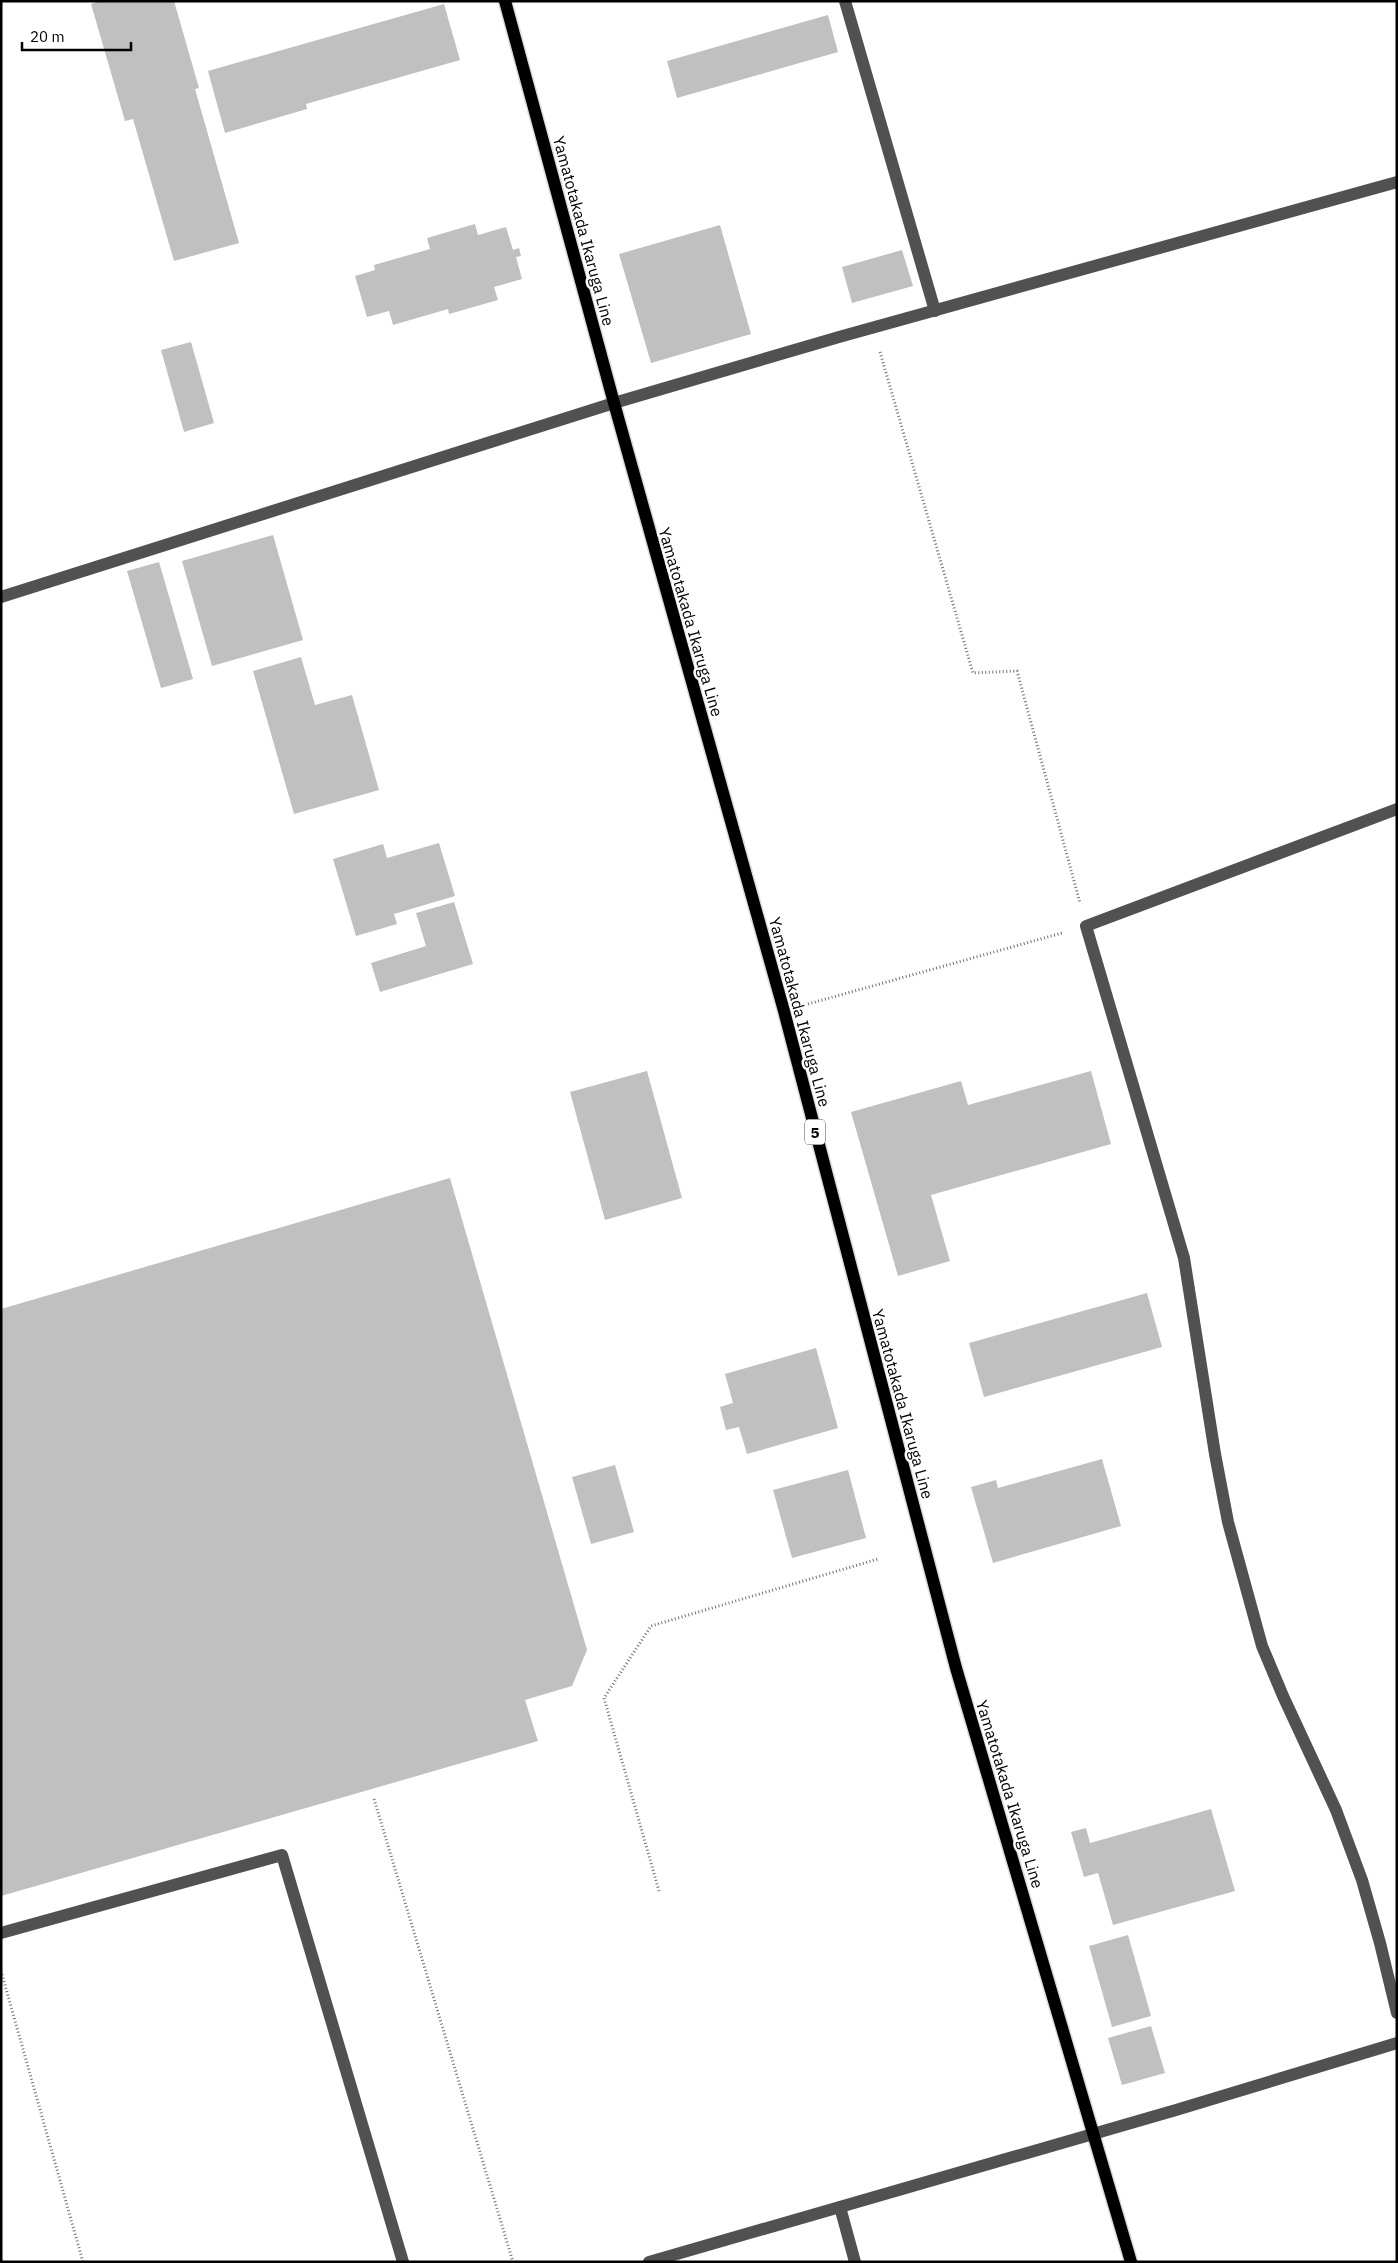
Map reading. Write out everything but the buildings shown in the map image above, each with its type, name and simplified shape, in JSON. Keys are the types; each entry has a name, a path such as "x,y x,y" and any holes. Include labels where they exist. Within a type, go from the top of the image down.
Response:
{"main road":[{"name":"Yamatotakada Ikaruga Line","path":"505,1 614,403 784,1011 953,1659 1131,2262"}],"street":[{"path":"845,1 935,311"},
{"path":"1,597 614,403 873,328 1397,182"},
{"path":"1397,809 1086,926 1184,1258 1215,1454 1228,1522 1262,1646 1336,1810 1362,1880 1397,2013"},
{"path":"1,1933 282,1855 403,2262"},
{"path":"649,2262 1094,2134 1397,2043"},
{"path":"840,2206 855,2262"}],"path":[{"path":"784,1011 1086,926 1017,671 973,673 873,328"},
{"path":"659,1891 604,1698 651,1626 878,1559"},
{"path":"374,1799 513,2262"},
{"path":"1,1972 83,2262"}]}
